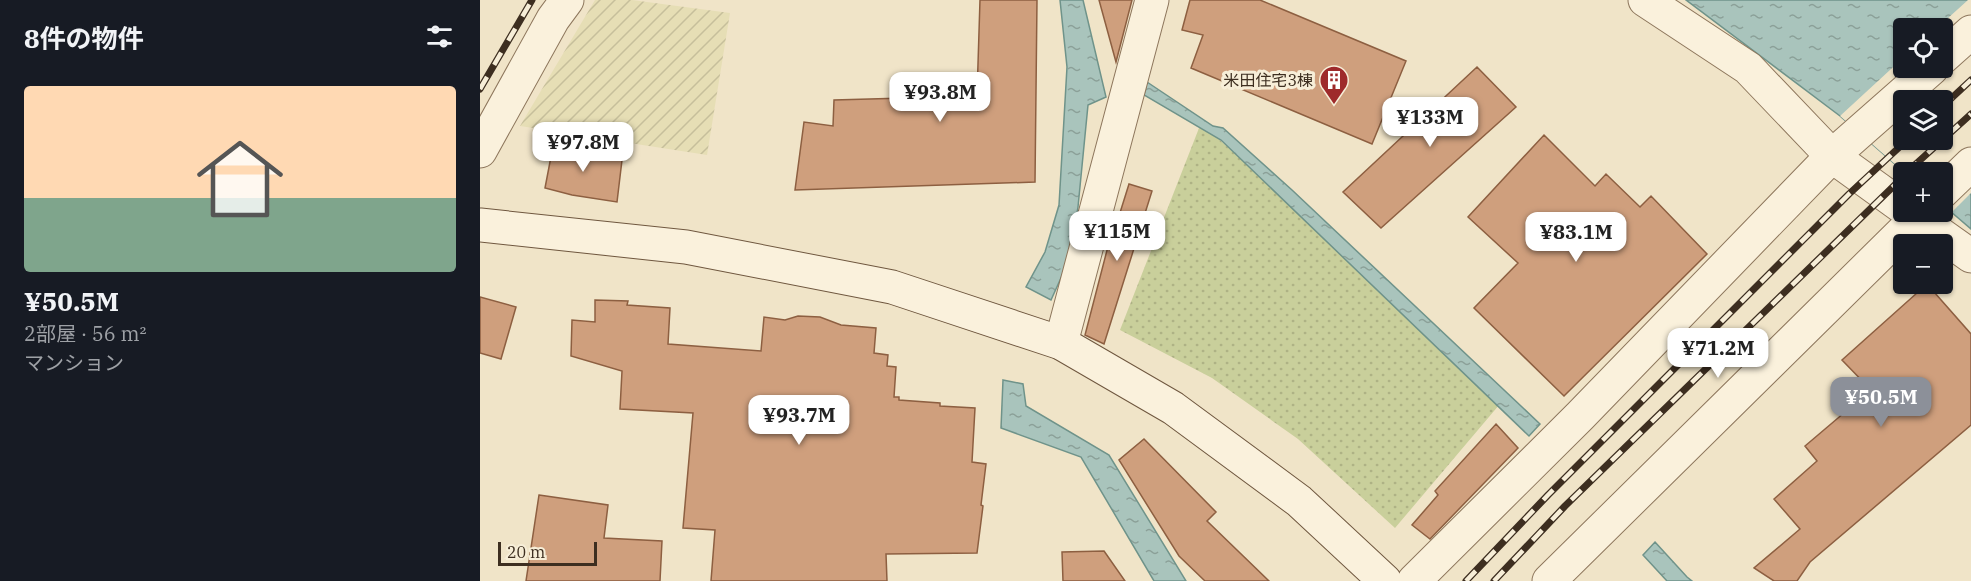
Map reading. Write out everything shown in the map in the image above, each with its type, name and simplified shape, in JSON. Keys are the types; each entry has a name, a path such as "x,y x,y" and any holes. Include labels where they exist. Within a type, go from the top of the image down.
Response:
{"street":[{"path":"480,151 553,19 567,0"},
{"path":"1061,343 1152,0"},
{"path":"1645,0 1748,68 1842,147 1893,194"},
{"path":"1953,48 1971,32"},
{"path":"1414,581 1580,416 1842,147 1921,78"},
{"path":"1953,181 1971,164"},
{"path":"1549,581 1903,222"},
{"path":"1926,222 1971,256"},
{"path":"480,225 686,247 892,287 1061,343 1173,408 1299,501 1385,581"}],"shaded area":[{"path":"595,0 632,0 730,13 707,155 520,126"}],"green space":[{"path":"1201,123 1505,398 1395,528 1298,439 1212,378 1120,330"}],"water":[{"path":"1060,0 1083,0 1106,97 1088,105 1078,207 1070,258 1051,300 1026,287 1045,252 1059,205 1067,67"},
{"path":"1686,0 1971,0 1971,229 1953,214 1953,162 1893,162 1840,116"},
{"path":"1147,82 1213,126 1223,128 1540,424 1529,436 1221,140 1144,95"},
{"path":"1003,380 1023,384 1026,406 1109,455 1186,581 1154,581 1081,457 1001,428"},
{"path":"1655,542 1692,581 1667,581 1643,555"}],"pier":[{"path":"1968,0 1971,0 1971,193 1953,211 1953,162 1893,162 1840,116 1893,67 1893,78 1953,78 1953,18 1948,18"}],"building":[{"path":"980,0 1037,0 1035,182 795,190 804,122 833,126 834,100 977,96"},
{"path":"1099,0 1132,0 1116,62"},
{"name":"米田住宅3棟","path":"1190,0 1260,0 1406,61 1372,144 1191,68 1203,35 1182,30"},
{"path":"1477,67 1516,107 1381,228 1343,192"},
{"path":"1544,135 1595,186 1606,174 1640,207 1651,196 1707,254 1564,396 1474,308 1518,263 1468,217"},
{"path":"554,141 580,146 579,152 622,160 617,202 545,188"},
{"path":"1129,184 1152,191 1104,344 1085,335 1112,231 1114,232"},
{"path":"1916,294 1936,294 1971,334 1971,425 1810,562 1797,581 1774,581 1754,568 1800,529 1774,499 1817,461 1805,446 1871,390 1842,360"},
{"path":"480,297 516,307 501,359 480,353"},
{"path":"595,300 628,301 627,305 670,308 668,344 761,351 764,317 785,320 798,316 820,317 841,325 876,328 874,353 888,355 887,366 896,367 894,397 899,397 899,400 940,403 940,406 975,408 972,462 986,464 977,553 886,554 887,581 711,581 715,530 683,528 693,413 620,409 622,371 571,356 572,320 595,322"},
{"path":"1496,424 1518,448 1430,539 1412,525 1438,495 1435,491"},
{"path":"1144,439 1216,512 1207,521 1269,581 1205,581 1179,556 1119,460"},
{"path":"539,495 608,505 604,538 662,541 660,581 526,581"},
{"path":"1104,551 1125,581 1063,581 1062,552"}],"railway":[{"path":"480,89 532,0"},
{"path":"1953,97 1971,80"},
{"path":"1918,162 1971,114"},
{"path":"1466,581 1548,495 1849,194 1896,150"},
{"path":"1494,581 1565,506 1893,187"}],"place":[{"name":"米田住宅3棟","path":"1334,106"}]}
